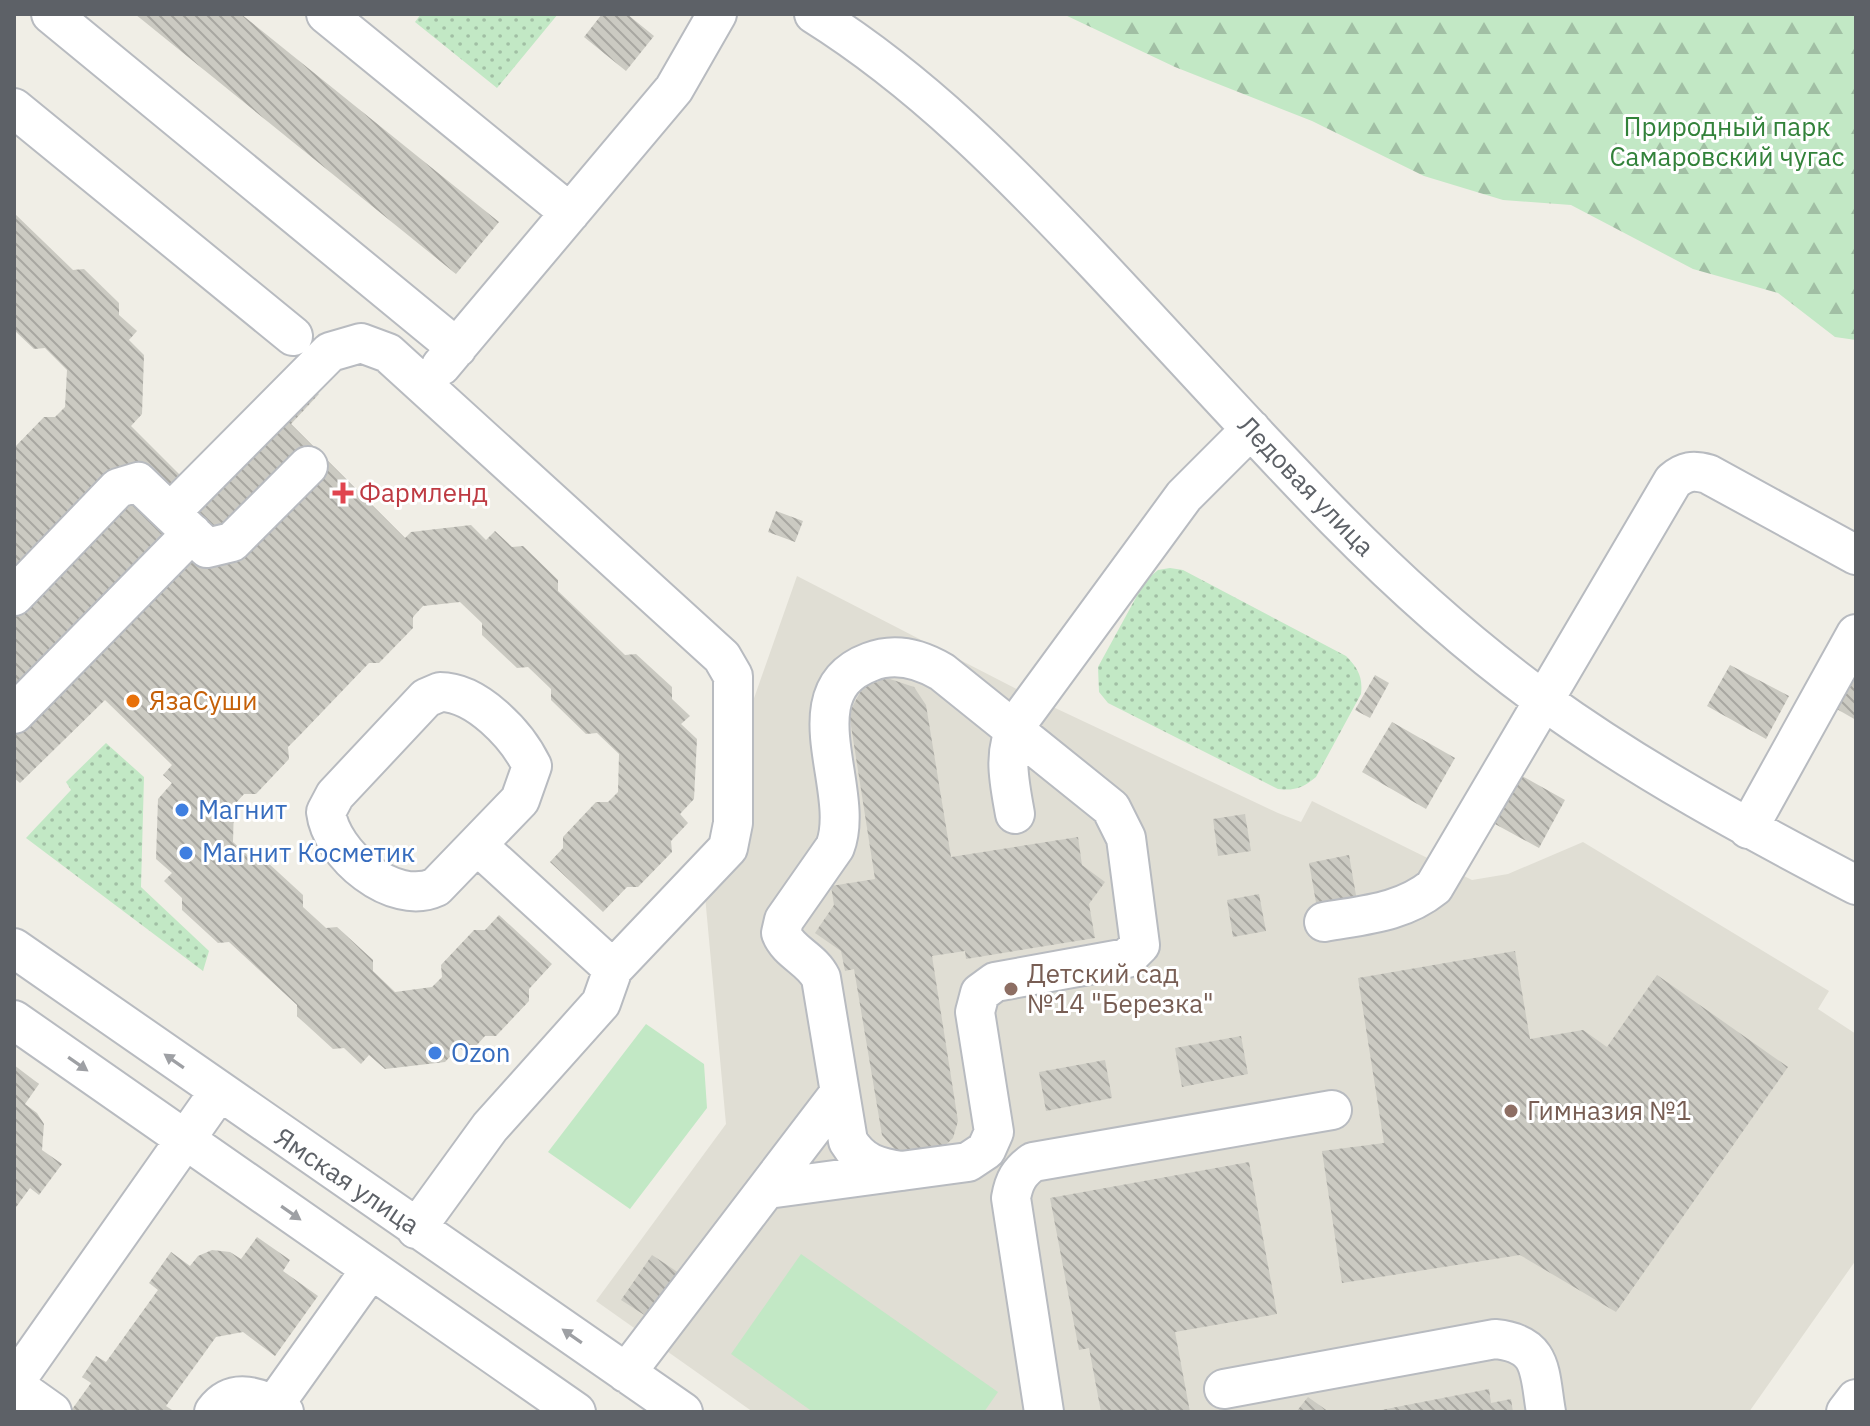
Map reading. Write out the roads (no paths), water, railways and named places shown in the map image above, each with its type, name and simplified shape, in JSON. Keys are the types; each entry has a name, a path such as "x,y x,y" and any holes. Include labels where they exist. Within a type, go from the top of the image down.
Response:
{"street":[{"path":"51,14 457,348"},
{"path":"326,14 570,213"},
{"path":"423,387 674,89 717,14"},
{"name":"Ледовая улица","path":"814,14 901,76 1025,188 1337,520 1422,601 1544,700 1748,829 1856,885"},
{"path":"14,108 293,336"},
{"path":"14,714 330,352 361,343 388,353 722,657 733,676 733,823 728,848 613,969 601,1003 490,1127 416,1229"},
{"path":"1015,814 1007,766 1015,729 1034,698 1184,496 1251,429"},
{"path":"14,596 118,488 138,482 207,548 232,542 308,466"},
{"path":"1324,922 1416,902 1434,887 1673,481 1683,473 1696,470 1708,474 1856,555"},
{"path":"1748,829 1856,634"},
{"path":"768,1189 902,1171 968,1162 978,1157 991,1141 994,1121 975,1012 980,993 987,986 1127,958 1140,945 1126,838 1118,818 1015,729 942,672 916,660 884,657 856,668 835,693 828,717 842,818 840,834 835,847 784,920 781,933 786,943 816,968 821,978 844,1128 853,1150 873,1165 902,1171"},
{"path":"440,692 454,692 470,699 523,747 532,766 520,800 477,845 436,887 421,895 402,893 384,886 335,841 328,824 326,812 335,795 426,698 440,692"},
{"path":"477,845 613,969"},
{"name":"Ямская улица","path":"14,948 218,1093 683,1412"},
{"path":"14,1020 576,1412"},
{"path":"52,1412 14,1384 218,1093"},
{"path":"626,1373 838,1095"},
{"path":"1044,1412 1011,1198 1013,1183 1021,1171 1033,1162 1332,1110"},
{"path":"214,1412 228,1398 243,1395 279,1409 371,1269"},
{"path":"1224,1389 1495,1339 1515,1341 1529,1350 1537,1361 1546,1412"},
{"path":"1846,1412 1856,1399"}],"place":[{"name":"Фармленд","path":"343,493"},
{"name":"ЯзаСуши","path":"133,701"},
{"name":"Магнит","path":"182,810"},
{"name":"Магнит Косметик","path":"186,853"},
{"name":"Детский сад №14 \"Березка\"","path":"1011,989"},
{"name":"Ozon","path":"435,1053"},
{"name":"Гимназия №1","path":"1511,1111"}],"park label":[{"name":"Природный парк Самаровский чугас","path":"1727,142"}]}
